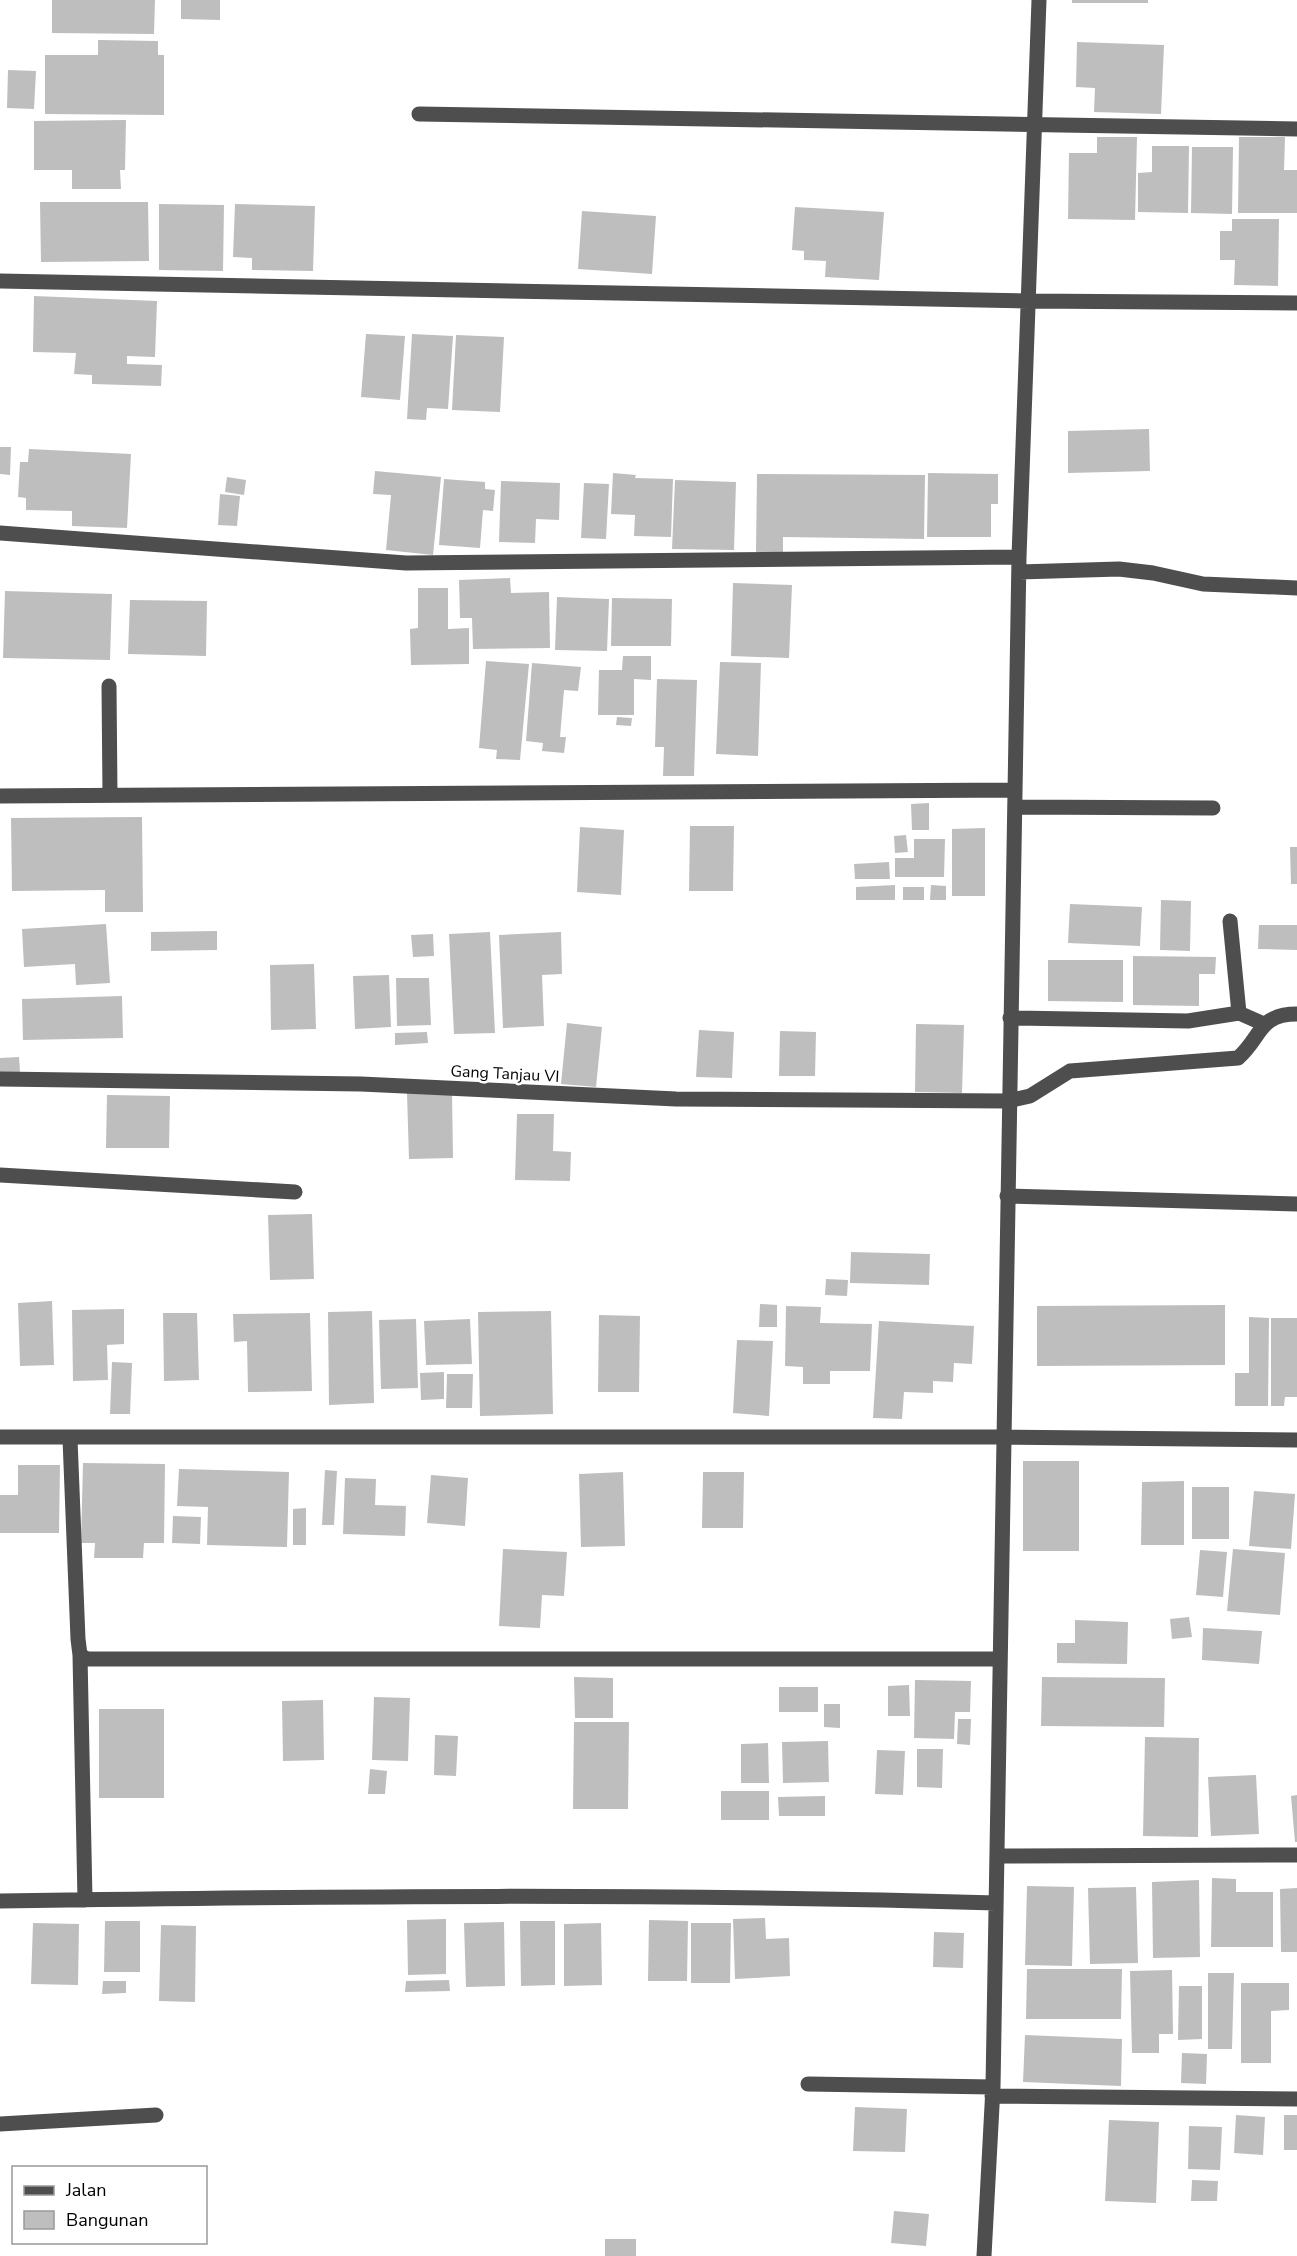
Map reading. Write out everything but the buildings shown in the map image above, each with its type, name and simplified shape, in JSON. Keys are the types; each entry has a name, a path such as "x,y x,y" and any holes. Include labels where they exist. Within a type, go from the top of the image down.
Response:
{"street":[{"path":"984,2256 993,2092 998,1659 1019,564 1039,0"},
{"path":"418,114 1297,129"},
{"path":"0,281 1028,301 1297,303"},
{"path":"0,533 406,563 1019,564 1119,569 1153,573 1203,584 1297,588"},
{"path":"109,686 110,795"},
{"path":"0,796 1015,790"},
{"path":"1015,807 1213,808"},
{"path":"1230,921 1239,1013"},
{"path":"1010,1018 1188,1021 1239,1013 1264,1024 1274,1016 1297,1014"},
{"name":"Gang Tanjau VI","path":"0,1079 361,1084 676,1099 1008,1101 1030,1096 1070,1071 1238,1058 1247,1050 1264,1024"},
{"path":"0,1175 295,1192"},
{"path":"1007,1196 1297,1204"},
{"path":"0,1437 70,1439 1003,1437 1297,1440"},
{"path":"70,1439 80,1655 85,1899"},
{"path":"80,1655 98,1659 998,1659"},
{"path":"997,1856 1297,1855"},
{"path":"0,1901 802,1897 996,1903"},
{"path":"808,2084 993,2092 1297,2099"},
{"path":"0,2124 156,2115"}]}
